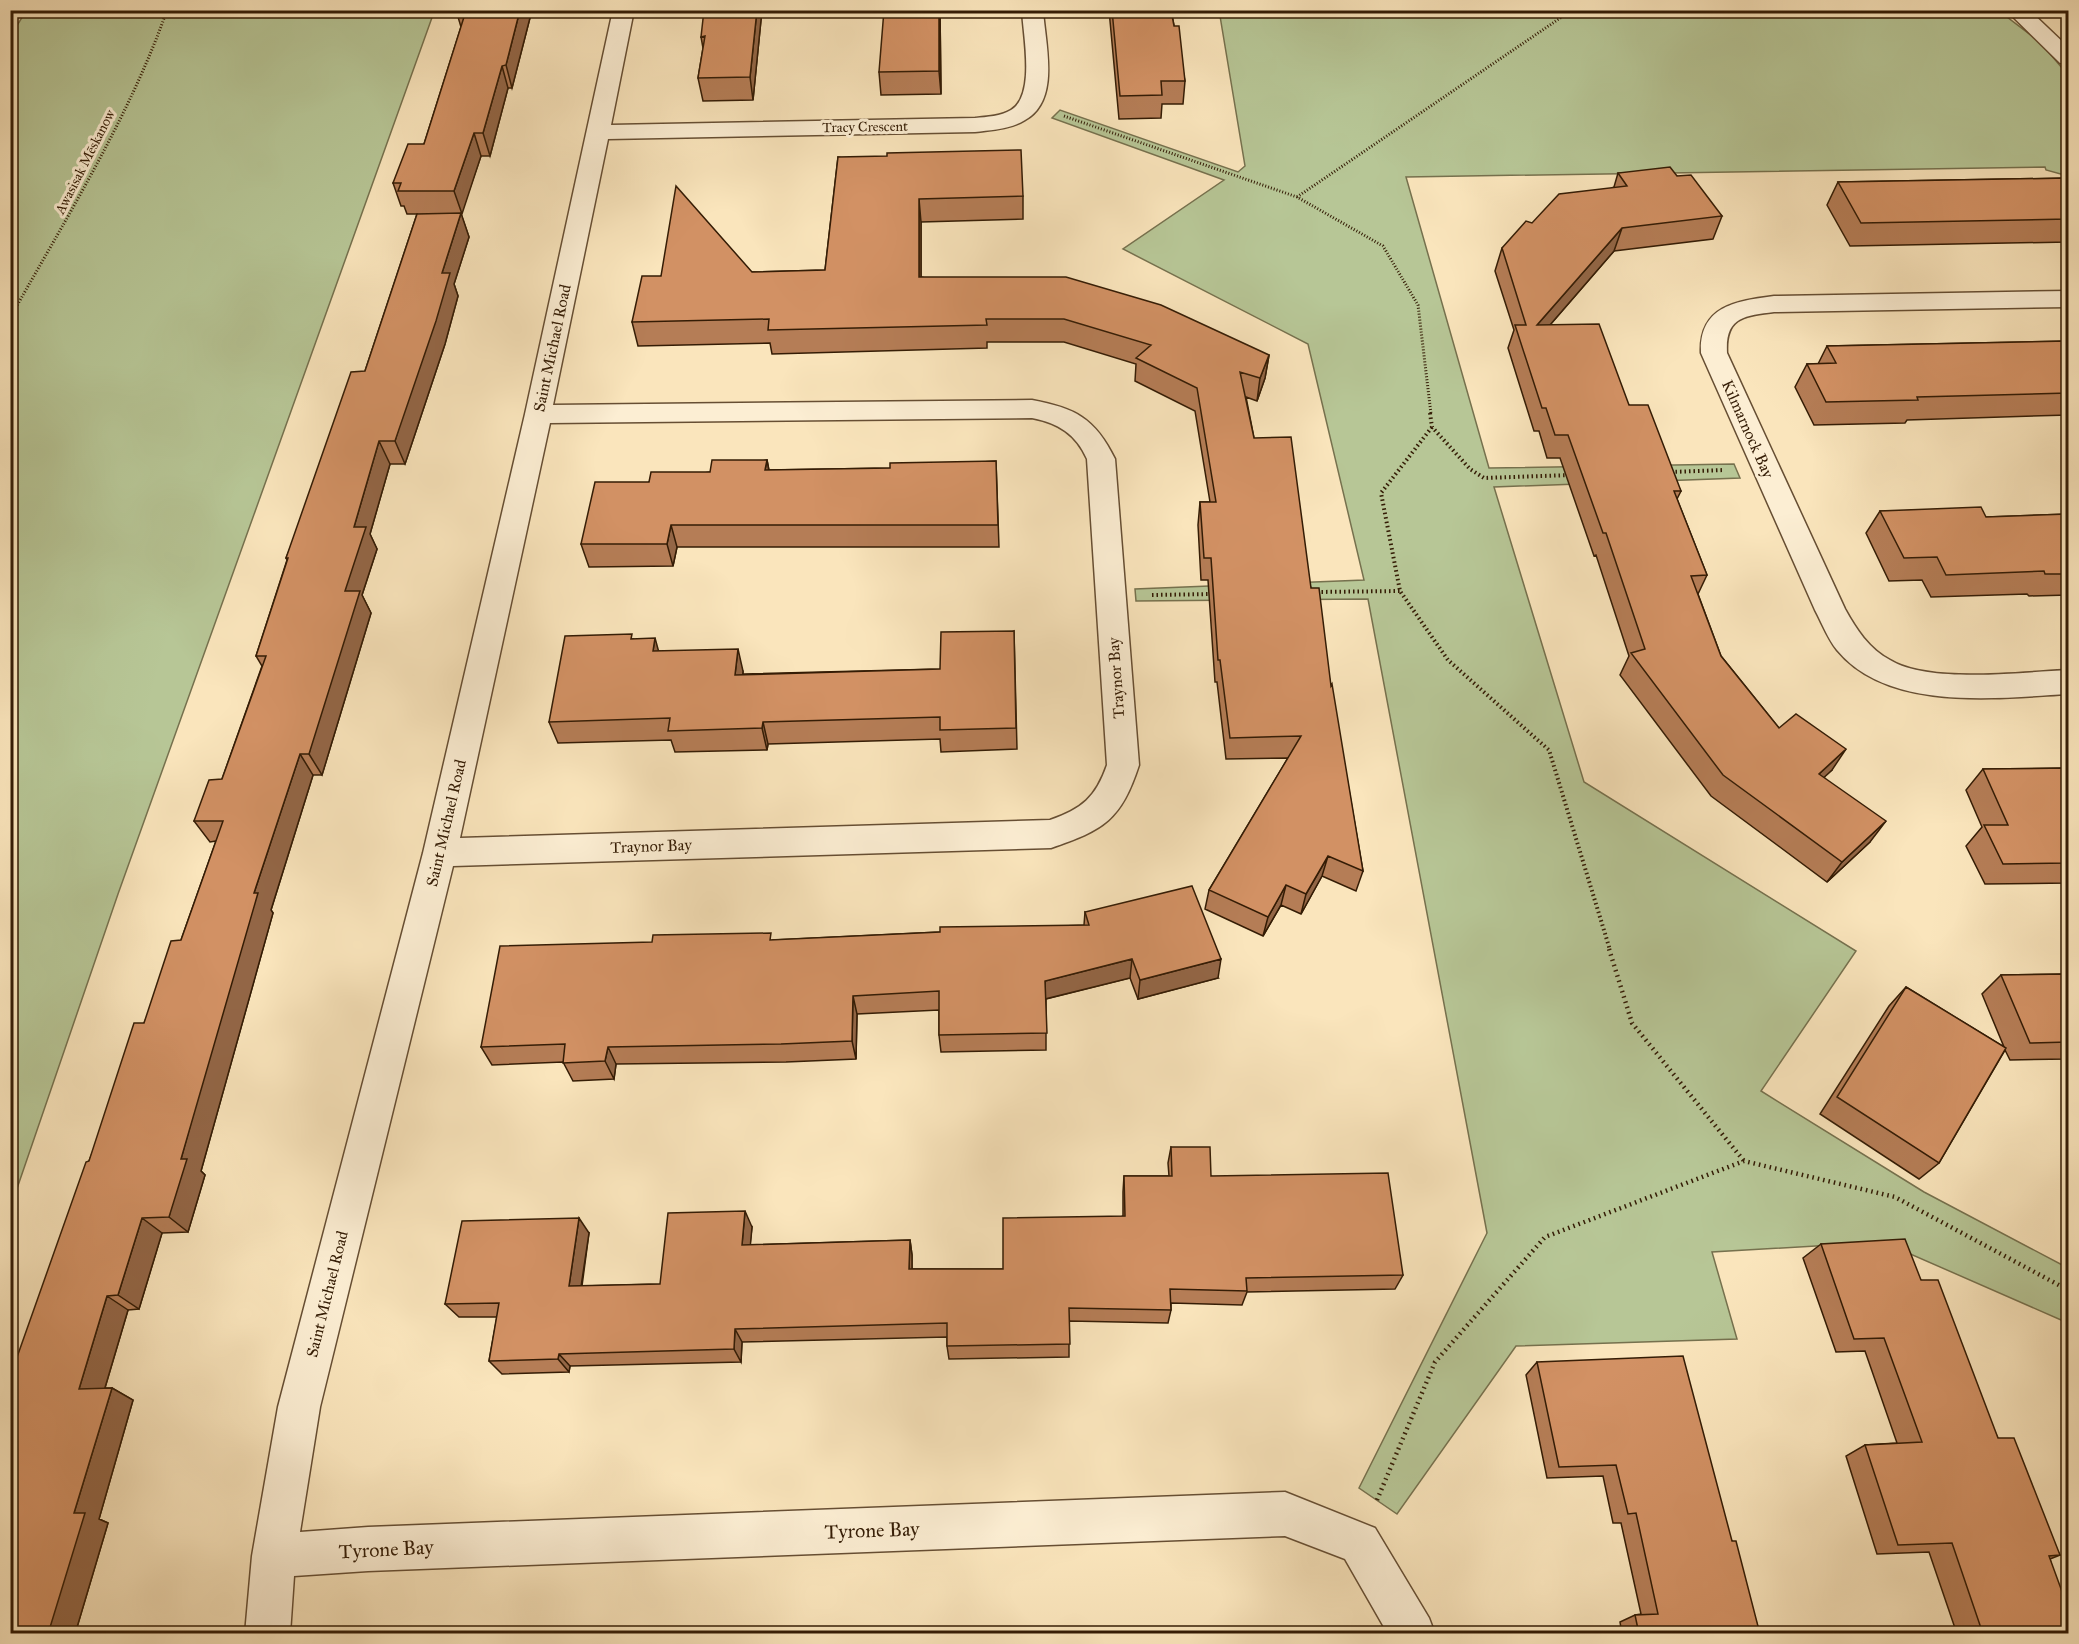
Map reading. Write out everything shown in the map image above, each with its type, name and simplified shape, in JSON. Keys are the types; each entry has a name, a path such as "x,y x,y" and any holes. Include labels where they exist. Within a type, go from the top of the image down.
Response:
{"street":[{"name":"Saint Michael Road","path":"267,1634 274,1556 298,1407 440,853 538,414 624,10"},
{"path":"1024,111 1037,87 1032,10"},
{"path":"2016,10 2068,58"},
{"name":"Tracy Crescent","path":"599,132 975,125 1004,120 1024,111"},
{"name":"Kilmarnock Bay","path":"2068,299 1774,304 1748,307 1725,316 1713,334 1714,353 1830,610 1848,642 1879,669 1918,682 1954,686 2068,682"},
{"name":"Traynor Bay","path":"440,853 1051,834 1076,825 1098,812 1115,791 1123,765 1101,459 1093,440 1076,423 1056,413 1032,409 538,414"},
{"name":"Tyrone Bay","path":"274,1556 368,1549 1285,1514 1360,1543"},
{"path":"1360,1543 1413,1634"}],"path":[{"name":"Awasisak Mēskanow","path":"10,318 89,178 155,44 167,10"},
{"path":"1297,197 1572,10"},
{"path":"1024,111 1054,113 1297,197 1383,246 1418,305 1431,428 1470,469 1485,478 1578,475"},
{"path":"1431,428 1381,493 1400,591 1448,660 1549,750 1632,1023 1744,1161"},
{"path":"1671,472 1765,469"},
{"path":"1307,592 1400,591"},
{"path":"1110,596 1214,594"},
{"path":"1360,1543 1435,1362 1545,1237 1744,1161 1894,1197 2068,1290"}],"green space":[{"path":"1219,10 1999,11 2040,42 2068,75 2068,176 2046,170 2045,167 1406,177 1489,468 1734,464 1740,478 1494,487 1584,782 1856,951 1761,1091 1924,1192 2068,1268 2068,1323 1883,1242 1712,1252 1737,1339 1516,1346 1397,1514 1359,1488 1487,1233 1368,599 1136,601 1135,589 1364,580 1308,344 1123,249 1224,180 1052,118 1060,110 1238,172 1245,166"},
{"path":"26,11 434,12 118,894 11,1206 11,35"}],"building":[{"path":"460,10 520,10 506,65 502,66 483,133 474,133 454,191 398,191 401,183 393,183 408,144 424,144 464,17 458,17"},
{"path":"704,10 757,10 750,77 698,78 705,36 701,37"},
{"path":"884,10 939,10 939,71 879,72"},
{"path":"1112,10 1171,10 1174,26 1179,26 1185,81 1161,81 1162,95 1120,96"},
{"path":"1021,150 1023,196 919,199 919,277 1066,277 1161,305 1269,355 1260,378 1240,372 1254,438 1291,437 1311,588 1319,588 1331,686 1332,684 1363,871 1328,856 1306,894 1286,885 1268,917 1209,890 1301,736 1230,738 1220,660 1218,660 1211,558 1204,558 1200,502 1216,502 1197,388 1136,358 1151,345 1064,319 986,319 987,325 768,330 769,319 632,322 642,276 661,276 676,186 752,272 825,270 838,157 887,156 887,153"},
{"path":"1670,167 1677,176 1691,175 1722,216 1622,228 1537,325 1599,324 1629,405 1648,405 1681,491 1674,491 1707,575 1691,576 1721,656 1779,728 1796,714 1846,749 1819,774 1886,821 1842,862 1723,775 1631,653 1645,649 1606,533 1603,533 1568,435 1555,435 1546,408 1542,408 1515,325 1526,325 1502,248 1526,221 1532,223 1559,194 1627,186 1618,173"},
{"path":"2068,178 2068,219 1861,223 1838,182"},
{"path":"461,213 442,273 450,273 395,441 379,441 354,527 366,527 345,591 360,591 309,754 300,754 254,893 258,893 181,1159 187,1159 169,1217 142,1218 118,1295 107,1296 79,1389 112,1388 74,1513 85,1513 48,1634 10,1634 10,1377 86,1162 89,1161 134,1023 144,1023 171,941 181,940 223,821 194,821 209,780 222,779 266,656 256,656 288,558 286,558 351,372 365,371 417,214"},
{"path":"2068,341 2068,393 1826,402 1807,364 1836,363 1827,346"},
{"path":"712,460 767,460 765,470 890,468 890,463 996,461 998,525 671,525 667,544 581,544 595,482 649,482 651,472 710,472"},
{"path":"1981,507 1986,517 2068,514 2068,574 2045,574 2044,571 1946,575 1937,557 1904,558 1880,511"},
{"path":"1014,631 1016,728 940,730 940,717 763,722 762,728 668,731 670,718 549,722 565,636 632,634 631,639 655,638 653,651 738,649 735,675 940,669 941,632"},
{"path":"2068,768 2068,863 2003,864 1984,825 2008,825 1983,769"},
{"path":"1192,886 1221,959 1140,980 1132,959 1045,981 1047,1033 939,1035 939,991 853,996 852,1041 608,1047 605,1061 563,1063 565,1044 481,1047 500,946 652,942 653,935 771,933 770,940 940,932 940,927 1089,925 1085,912"},
{"path":"2068,974 2068,1042 2030,1043 2001,975"},
{"path":"1906,987 2006,1048 1939,1163 1837,1097"},
{"path":"1171,1147 1210,1147 1211,1176 1388,1173 1403,1275 1246,1278 1247,1291 1170,1289 1171,1310 1069,1308 1070,1344 947,1346 947,1323 735,1329 734,1349 559,1354 558,1359 489,1361 499,1303 445,1304 462,1221 579,1218 569,1286 660,1284 668,1213 745,1211 742,1245 910,1240 909,1269 1003,1269 1003,1218 1125,1216 1124,1176 1172,1176"},
{"path":"1905,1239 1921,1280 1938,1280 1998,1438 2014,1438 2060,1555 2049,1556 2068,1608 2068,1634 1983,1634 1952,1543 1898,1545 1865,1445 1922,1442 1884,1338 1854,1339 1821,1244"},
{"path":"1683,1356 1732,1541 1736,1541 1760,1634 1639,1634 1635,1615 1658,1614 1636,1513 1628,1514 1616,1465 1559,1467 1537,1362"}]}
